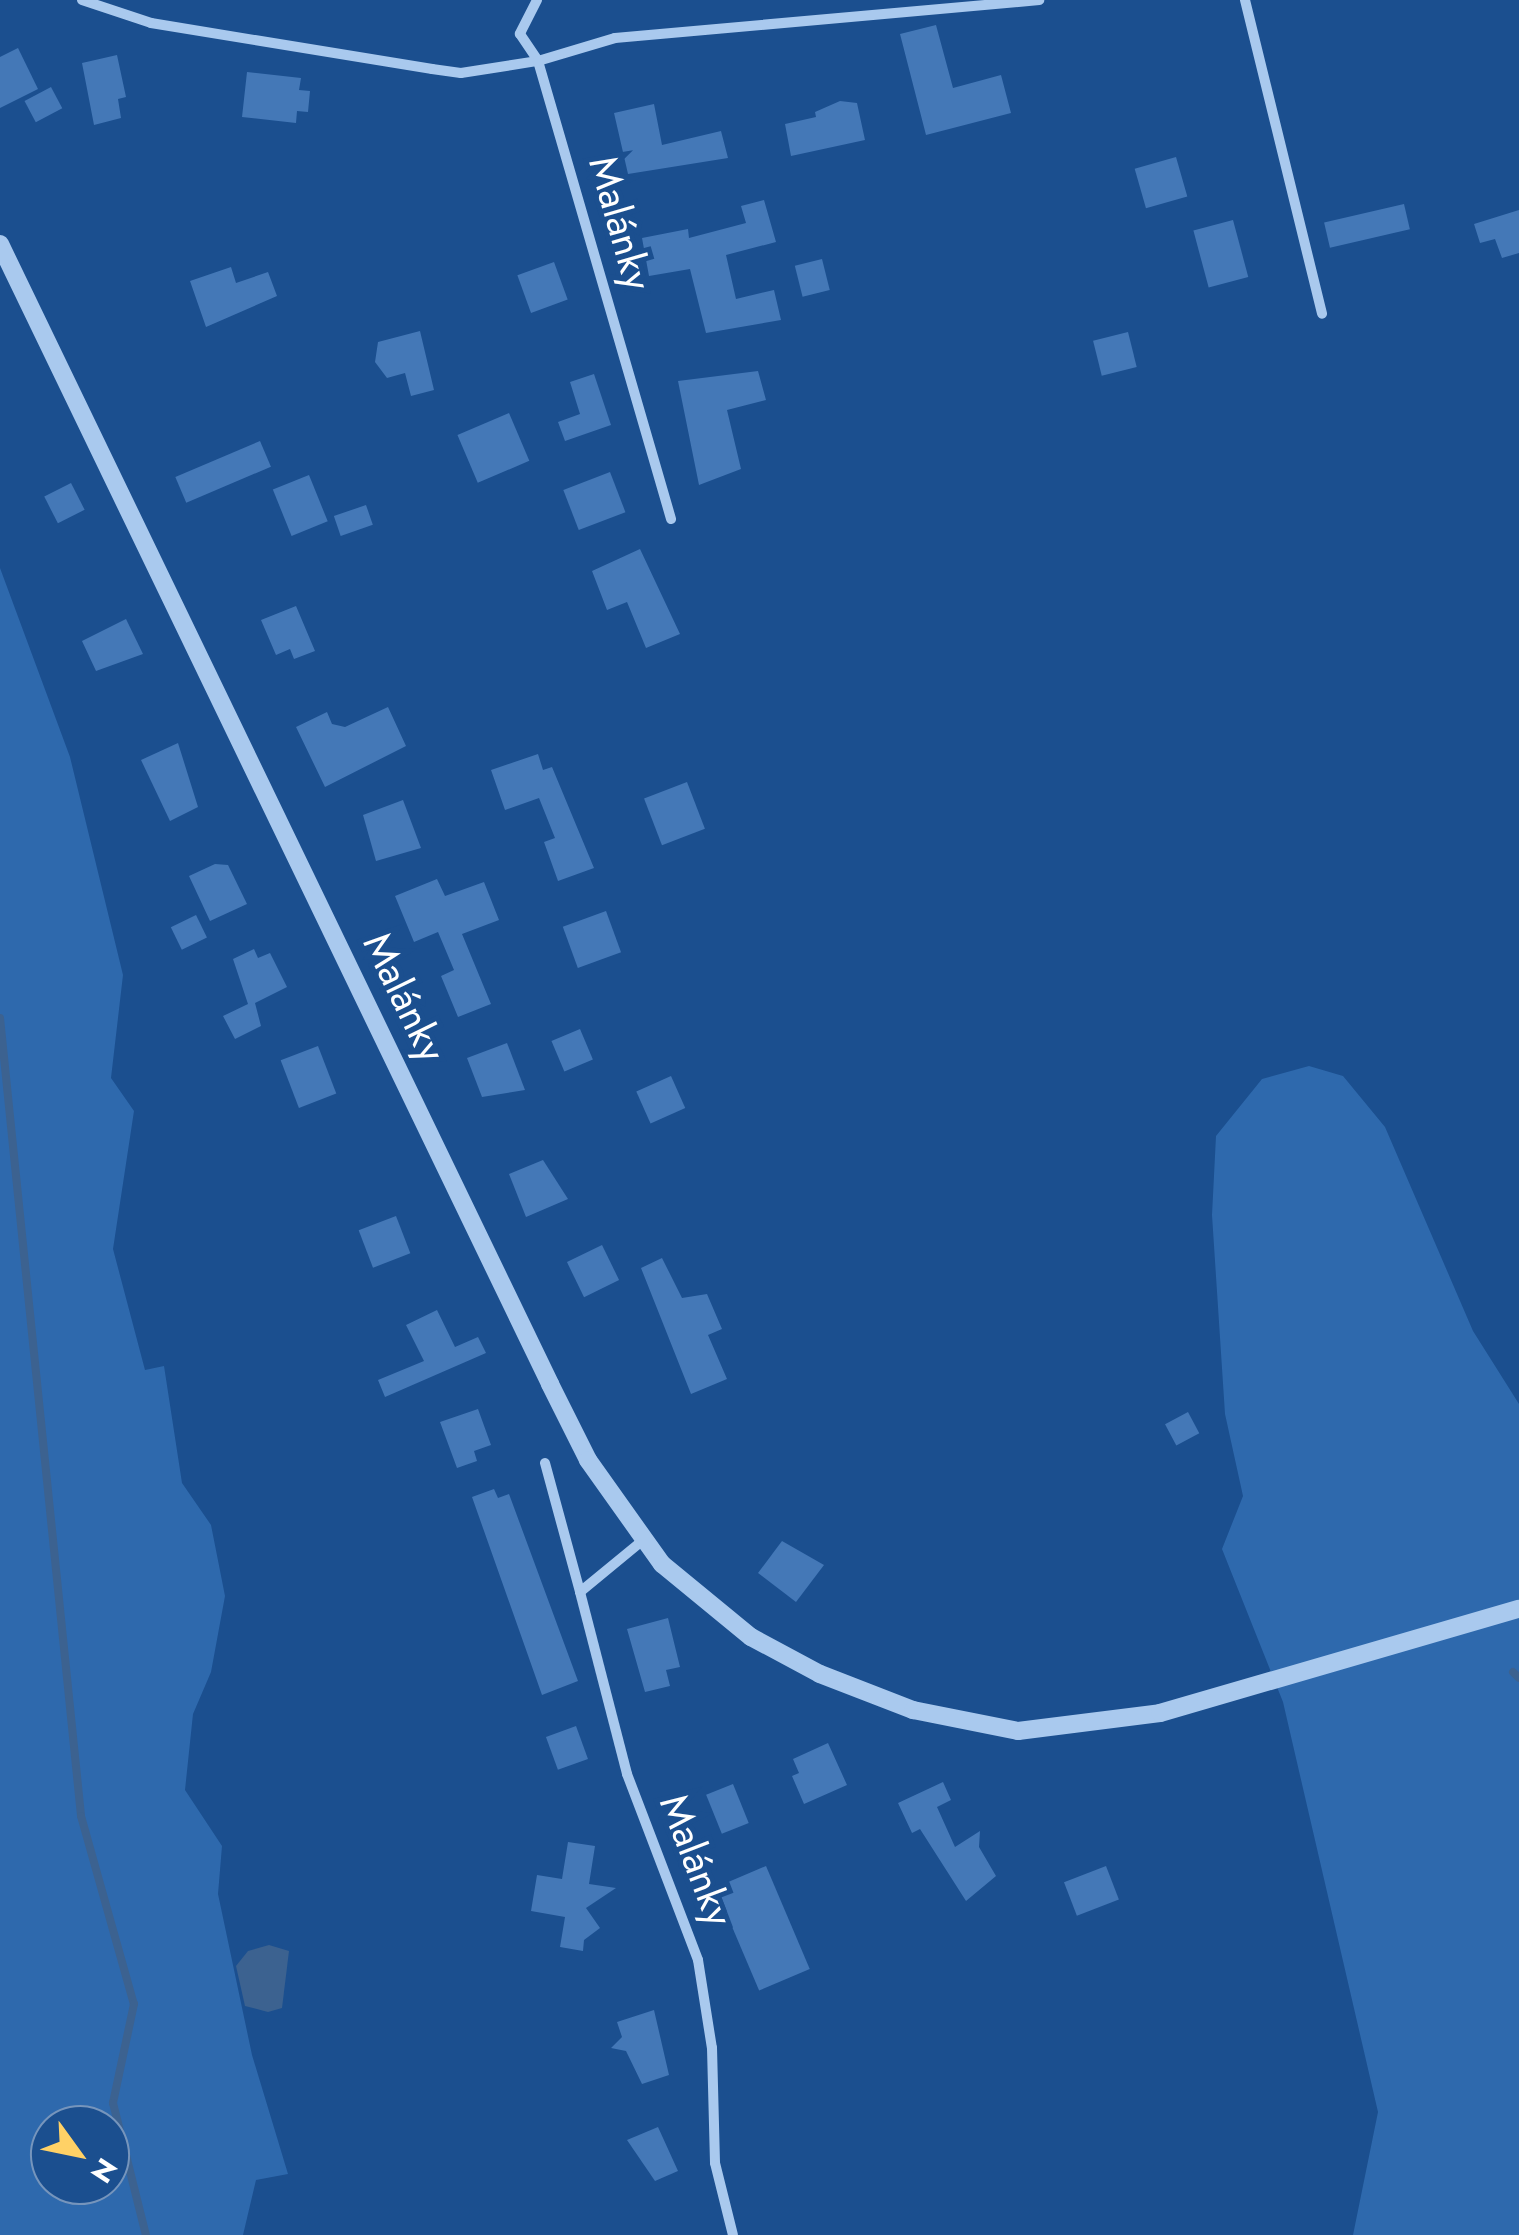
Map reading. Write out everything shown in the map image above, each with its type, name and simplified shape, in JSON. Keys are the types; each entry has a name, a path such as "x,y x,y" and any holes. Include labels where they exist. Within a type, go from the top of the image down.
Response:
{"street":[{"path":"82,0 151,24 461,73 538,61 615,38 1039,0"},
{"name":"Malánky","path":"536,0 520,34 538,61 671,520"},
{"path":"1245,0 1322,314"},
{"name":"Malánky","path":"0,244 550,1384 642,1541 751,1637 913,1710 998,1729 1065,1730 1212,1698 1519,1609"},
{"name":"Malánky","path":"545,1463 627,1774 702,1979 716,2163 722,2212 733,2235"},
{"path":"580,1592 642,1541"}],"shaded area":[{"path":"0,568 70,757 123,975 111,1078 134,1111 113,1249 145,1370 164,1366 182,1483 211,1525 225,1596 211,1672 193,1714 185,1790 222,1846 218,1894 252,2055 288,2174 256,2180 243,2235 0,2235"},
{"path":"1309,1066 1343,1076 1385,1127 1473,1331 1519,1404 1519,2235 1353,2235 1378,2112 1283,1702 1222,1549 1243,1496 1225,1414 1212,1215 1216,1136 1262,1079"},
{"path":"269,1945 289,1951 282,2008 268,2012 245,2006 236,1966 248,1951"}],"building":[{"path":"936,25 953,88 1001,75 1011,113 926,135 900,34"},
{"path":"18,48 38,89 0,108 0,57"},
{"path":"117,55 126,97 118,99 121,118 94,125 82,63"},
{"path":"247,72 301,78 299,90 310,91 308,112 297,111 296,123 242,117"},
{"path":"51,87 62,108 36,122 25,101"},
{"path":"840,101 857,103 865,140 791,156 785,124 816,117 815,112"},
{"path":"654,104 662,145 721,131 728,158 628,174 614,113"},
{"path":"1176,157 1187,196 1146,208 1135,169"},
{"path":"764,200 776,242 726,255 736,299 774,290 781,320 706,333 690,269 649,276 642,238 688,229 689,238 746,223 741,206"},
{"path":"1404,204 1410,229 1330,248 1324,222"},
{"path":"1519,210 1519,253 1502,258 1495,239 1480,243 1474,224"},
{"path":"1233,220 1248,277 1209,288 1193,231"},
{"path":"822,259 830,290 803,297 795,266"},
{"path":"554,262 568,300 531,313 517,275"},
{"path":"231,267 236,283 268,272 277,296 206,327 190,281"},
{"path":"420,331 434,390 411,396 405,373 387,378 375,362 378,342"},
{"path":"1128,332 1137,367 1102,376 1093,341"},
{"path":"758,371 766,400 727,410 741,469 699,485 678,381"},
{"path":"594,374 611,425 565,441 558,422 580,414 570,382"},
{"path":"509,413 529,461 478,483 457,435"},
{"path":"260,441 271,467 186,503 175,477"},
{"path":"610,472 625,512 579,530 563,490"},
{"path":"309,475 328,521 292,536 273,490"},
{"path":"71,483 85,510 58,523 44,497"},
{"path":"366,505 373,525 341,536 334,516"},
{"path":"640,549 680,634 646,648 627,602 607,610 592,571"},
{"path":"296,606 315,651 294,659 290,649 276,655 261,620"},
{"path":"126,619 143,654 96,671 82,641"},
{"path":"388,707 406,746 325,787 296,727 327,712 332,724 345,727"},
{"path":"178,743 198,807 170,821 141,760"},
{"path":"538,754 543,770 552,767 594,868 558,881 544,842 555,838 539,798 505,810 491,770"},
{"path":"687,782 705,829 662,845 644,798"},
{"path":"403,800 421,848 376,861 363,815"},
{"path":"215,864 228,865 247,904 210,921 189,876"},
{"path":"437,879 445,896 484,882 499,920 462,934 491,1004 458,1017 441,976 454,970 438,932 414,942 395,896"},
{"path":"606,911 621,952 578,968 563,927"},
{"path":"196,915 207,937 182,950 171,927"},
{"path":"254,949 258,958 270,953 287,987 255,1003 261,1026 235,1039 223,1016 248,1004 233,959"},
{"path":"580,1029 593,1059 564,1071 551,1041"},
{"path":"507,1043 525,1090 482,1097 467,1058"},
{"path":"318,1046 336,1094 299,1108 281,1060"},
{"path":"671,1076 685,1108 651,1123 636,1091"},
{"path":"543,1160 568,1199 526,1217 509,1174"},
{"path":"396,1216 410,1253 373,1268 359,1230"},
{"path":"602,1245 619,1280 584,1297 567,1262"},
{"path":"662,1258 682,1298 707,1294 722,1329 708,1335 727,1379 691,1394 641,1268"},
{"path":"437,1310 455,1347 478,1337 486,1353 385,1397 378,1380 424,1361 406,1325"},
{"path":"478,1409 491,1445 474,1451 477,1461 457,1468 440,1422"},
{"path":"1188,1412 1199,1433 1176,1445 1165,1424"},
{"path":"494,1489 498,1498 509,1494 578,1681 542,1695 472,1497"},
{"path":"782,1541 824,1565 796,1602 758,1573"},
{"path":"668,1618 680,1667 666,1670 670,1686 645,1692 627,1629"},
{"path":"576,1726 588,1759 558,1770 546,1737"},
{"path":"828,1743 847,1785 804,1804 792,1776 799,1773 793,1759"},
{"path":"943,1782 951,1800 937,1807 955,1847 980,1831 979,1847 996,1876 966,1901 920,1829 912,1833 898,1803"},
{"path":"733,1784 749,1823 722,1834 706,1795"},
{"path":"568,1842 595,1846 589,1884 616,1888 586,1908 600,1928 584,1940 583,1951 560,1947 565,1917 531,1911 537,1875 562,1879"},
{"path":"766,1866 810,1969 759,1991 715,1887"},
{"path":"1106,1866 1119,1900 1077,1916 1064,1882"},
{"path":"654,2010 669,2075 642,2084 626,2051 611,2048 622,2037 617,2022"},
{"path":"658,2127 678,2171 655,2181 627,2140"}],"waterway":[{"path":"0,1018 81,1816 134,2004 113,2103 146,2235"},
{"path":"1513,1672 1519,1678"}]}
